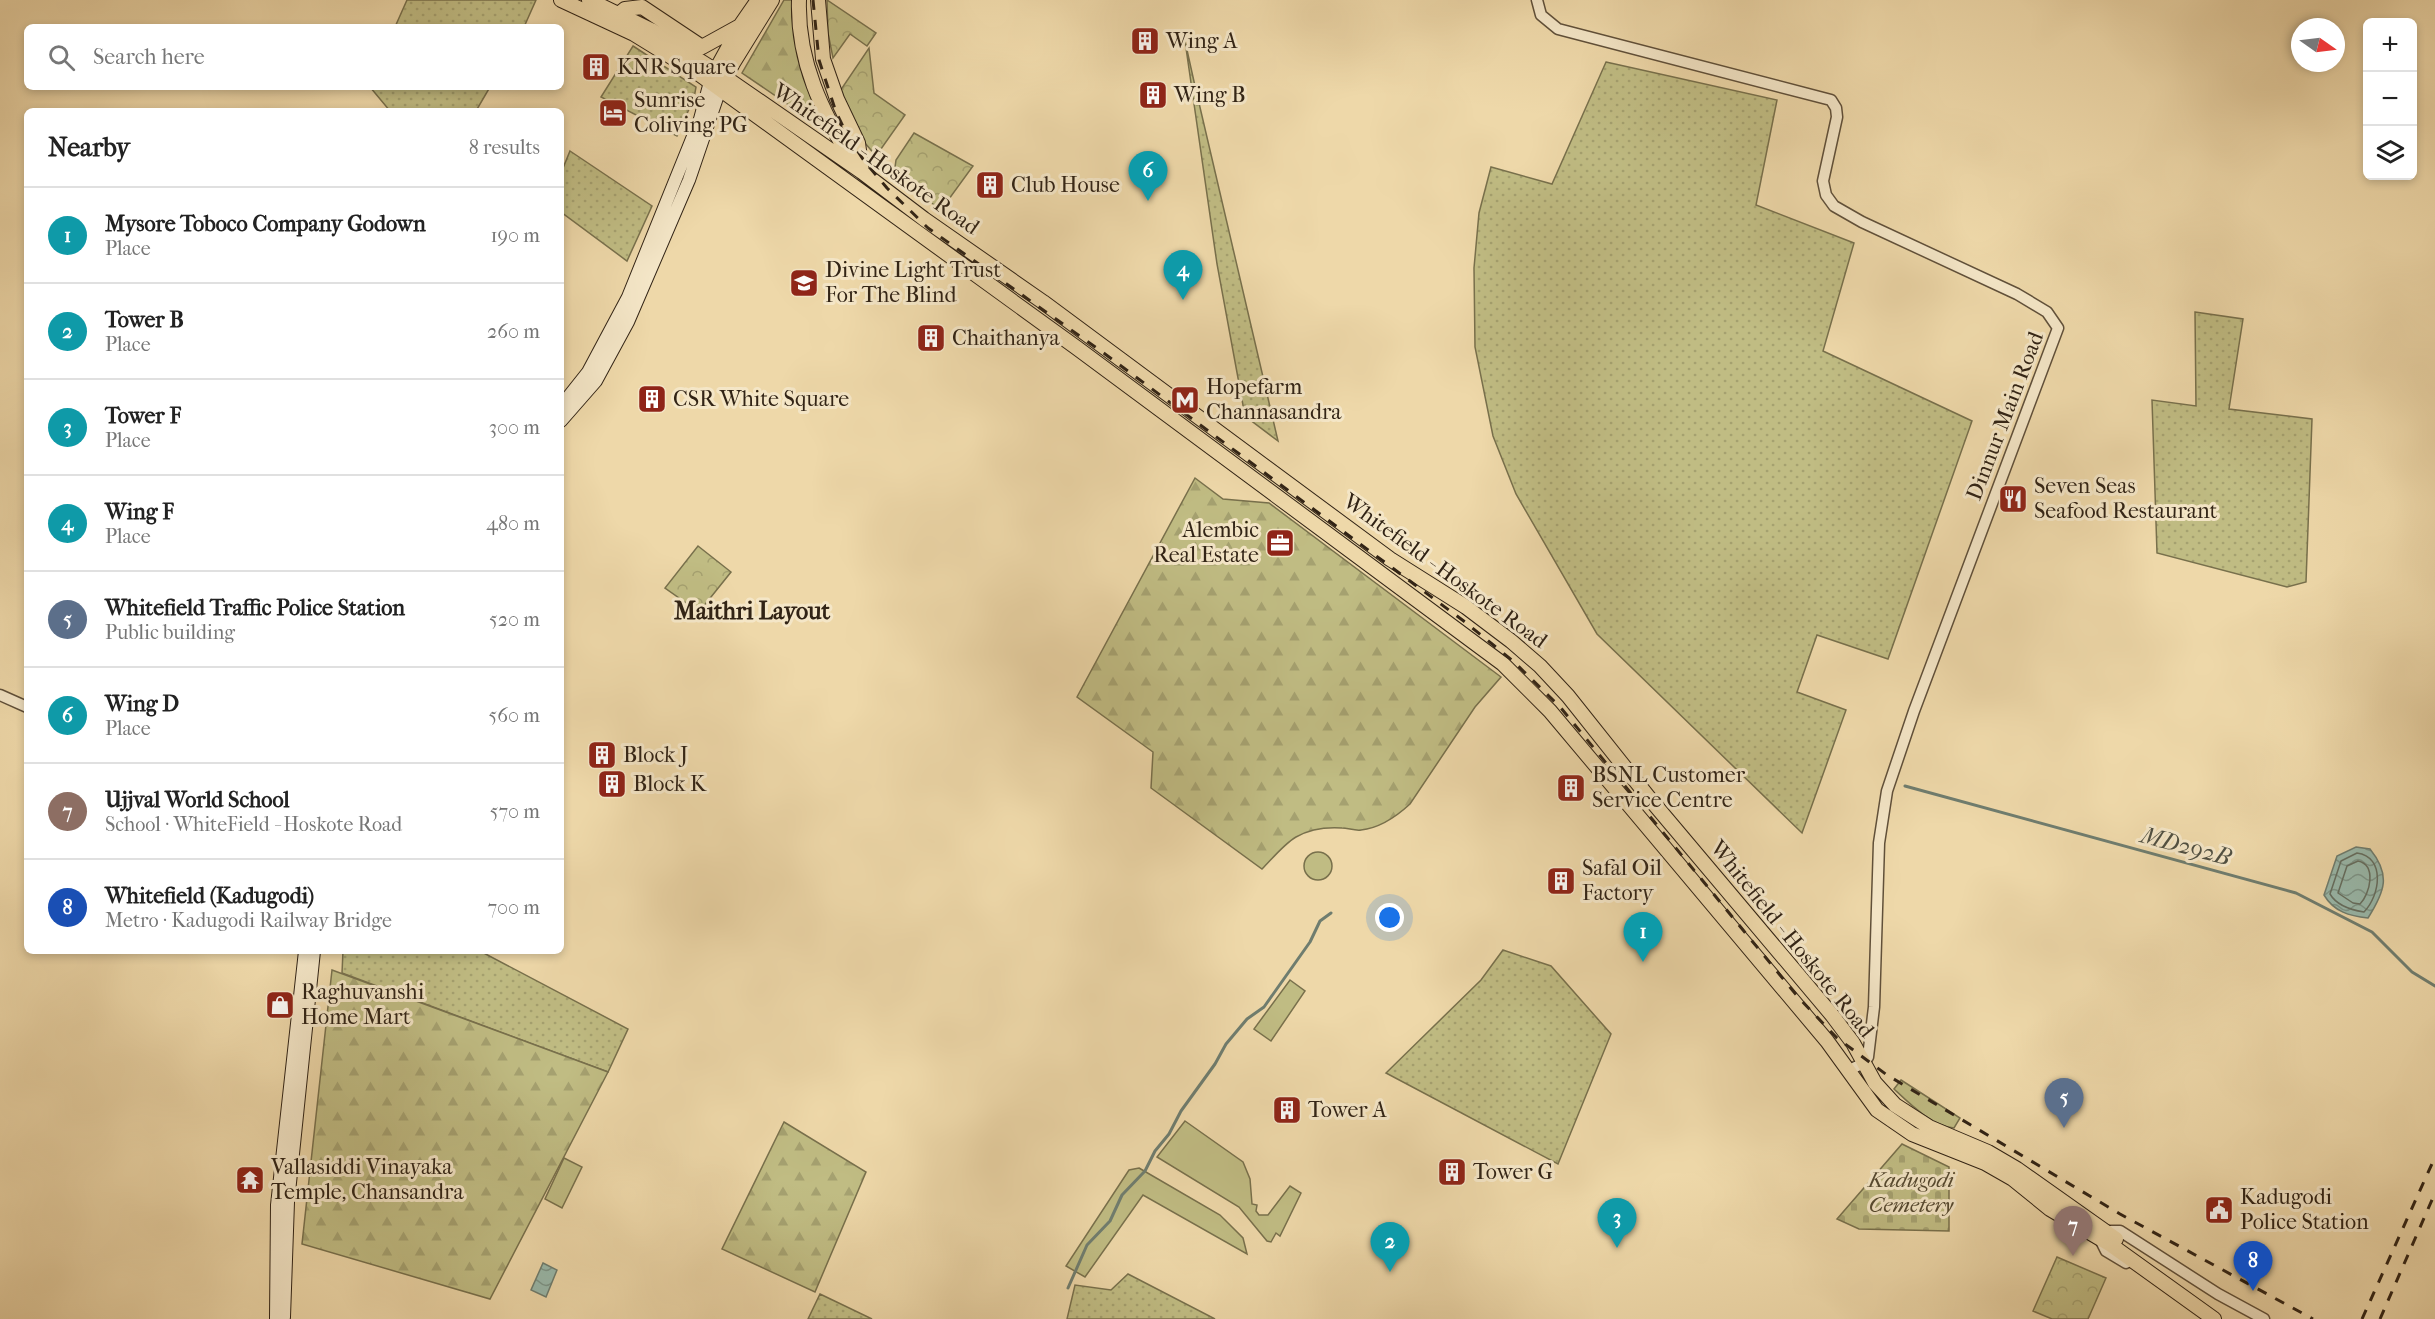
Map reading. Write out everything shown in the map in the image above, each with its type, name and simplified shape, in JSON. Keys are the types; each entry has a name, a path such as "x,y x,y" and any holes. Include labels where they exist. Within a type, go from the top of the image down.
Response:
{"main road":[{"path":"561,0 634,34 718,80"},
{"path":"589,0 651,30 718,80"},
{"path":"564,417 592,376 628,297 740,26 758,0"},
{"path":"718,80 772,0"},
{"path":"799,0 803,55 813,86 833,131 858,170"},
{"path":"818,0 823,59 837,99 858,143 858,170"},
{"path":"619,14 634,6 642,7 702,47 740,26"},
{"name":"Whitefield - Hoskote Road","path":"718,80 858,170 1043,302 1390,559 1466,608 1540,666 1568,696 1693,851 1832,1015 1885,1095 1906,1114 1929,1127 1988,1152 2017,1169 2107,1238"},
{"name":"Whitefield - Hoskote Road","path":"718,80 1503,664 1550,711 1849,1070 1870,1102 1898,1126 1925,1140 1985,1163 2013,1179 2050,1209 2107,1238"},
{"path":"564,403 592,376"},
{"path":"1523,682 1540,666"},
{"path":"1676,862 1693,851"},
{"path":"276,1319 277,1212 305,954"},
{"path":"284,1319 289,1191 314,954"},
{"path":"2107,1238 2214,1319"},
{"path":"2107,1238 2228,1319"}],"street":[{"name":"Dinnur Main Road","path":"1537,0 1541,15 1558,29 1831,100 1836,108 1837,117 1823,181 1826,195 1834,206 1862,222 2017,294 2047,312 2058,328 1914,711 1887,791 1879,843 1874,1007 1869,1053 1864,1063"},
{"path":"0,695 24,707"},
{"path":"1849,1070 1864,1063"},
{"path":"2208,1319 2106,1251 2107,1238 2120,1231 2218,1294 2264,1319"}],"green space":[{"path":"407,0 536,0 525,24 396,24"},
{"path":"784,0 796,0 801,58 811,99 817,113 802,114 742,73"},
{"path":"827,0 876,33 867,46 850,34 833,58 828,33"},
{"path":"1185,41 1278,441 1245,416 1217,264"},
{"path":"633,46 696,87 694,98 677,136 601,97"},
{"path":"869,48 874,93 905,115 876,156 865,143 840,91"},
{"path":"1606,62 1777,100 1756,205 1854,243 1823,351 1972,421 1888,659 1817,635 1797,692 1846,710 1802,833 1597,634 1516,494 1493,436 1475,347 1474,268 1479,213 1491,167 1552,184"},
{"path":"372,90 488,90 478,108 388,108"},
{"path":"914,133 973,166 941,210 894,175 896,160"},
{"path":"570,151 652,206 627,261 564,214 564,166"},
{"path":"2195,312 2243,319 2229,409 2312,419 2306,582 2287,587 2157,553 2152,400 2196,406"},
{"path":"1195,478 1223,499 1269,503 1501,677 1475,707 1410,804 1400,813 1368,829 1325,828 1301,834 1287,844 1262,869 1151,788 1153,752 1077,697"},
{"path":"698,546 731,572 699,612 665,588"},
{"path":"1318,852 1328,856 1332,866 1328,876 1318,880 1308,876 1304,866 1308,856"},
{"path":"1503,950 1551,966 1611,1034 1558,1164 1386,1073 1481,980"},
{"path":"343,954 486,954 628,1029 608,1072 342,973"},
{"path":"332,970 608,1072 490,1299 302,1244"},
{"path":"1290,980 1305,991 1271,1041 1254,1029"},
{"path":"1901,1080 1960,1118 1954,1128 1930,1119 1907,1101 1894,1089"},
{"path":"1185,1121 1243,1162 1250,1179 1252,1204 1257,1205 1256,1211 1259,1215 1268,1215 1290,1186 1301,1193 1280,1236 1276,1233 1271,1242 1267,1241 1239,1207 1157,1157"},
{"path":"784,1122 866,1172 815,1292 722,1249"},
{"name":"Kadugodi Cemetery","path":"1902,1144 1949,1167 1949,1231 1859,1229 1837,1219"},
{"path":"564,1158 582,1167 562,1208 545,1199"},
{"path":"1139,1168 1220,1215 1243,1238 1247,1254 1143,1195 1085,1277 1066,1266 1129,1170"},
{"path":"2057,1257 2106,1278 2088,1319 2052,1319 2033,1311"},
{"path":"1128,1274 1215,1319 1067,1319 1075,1285 1111,1290"},
{"path":"820,1294 872,1319 808,1319"}],"water":[{"path":"2356,847 2370,849 2377,858 2383,875 2382,891 2368,918 2343,912 2328,901 2324,895 2337,856"},
{"path":"543,1263 557,1270 546,1297 531,1290"}],"waterway":[{"name":"MD292B","path":"1905,786 2296,893 2372,932 2412,972 2435,986"},
{"path":"1068,1288 1087,1245 1110,1221 1122,1195 1145,1171 1155,1151 1169,1134 1181,1111 1215,1064 1226,1044 1247,1019 1264,1007 1310,942 1320,921 1331,913"}],"railway":[{"path":"813,0 819,60 836,112 848,137 887,188 928,228 1105,354 1465,622 1513,661 1561,708 1798,997 1837,1038 1887,1075 2120,1214 2313,1319"},
{"path":"2362,1319 2435,1157"},
{"path":"2380,1319 2435,1193"}],"place":[{"name":"Wing A","path":"1145,41"},
{"name":"KNR Square","path":"596,67"},
{"name":"Wing B","path":"1153,95"},
{"name":"Sunrise Coliving PG","path":"613,113"},
{"name":"Club House","path":"990,185"},
{"name":"Wing D","path":"1148,201"},
{"name":"Divine Light Trust For The Blind","path":"804,283"},
{"name":"Wing F","path":"1183,300"},
{"name":"Chaithanya","path":"931,338"},
{"name":"CSR White Square","path":"652,399"},
{"name":"Hopefarm Channasandra","path":"1185,400"},
{"name":"Seven Seas Seafood Restaurant","path":"2013,499"},
{"name":"Alembic Real Estate","path":"1280,543"},
{"name":"Block J","path":"602,755"},
{"name":"Block K","path":"612,784"},
{"name":"BSNL Customer Service Centre","path":"1571,788"},
{"name":"Safal Oil Factory","path":"1561,881"},
{"name":"Mysore Toboco Company Godown","path":"1643,962"},
{"name":"Raghuvanshi Home Mart","path":"280,1005"},
{"name":"Tower A","path":"1287,1110"},
{"name":"Whitefield Traffic Police Station","path":"2064,1128"},
{"name":"Tower G","path":"1452,1172"},
{"name":"Vallasiddi Vinayaka Temple, Chansandra","path":"250,1180"},
{"name":"Kadugodi Police Station","path":"2219,1210"},
{"name":"Tower F","path":"1617,1248"},
{"name":"Ujjval World School","path":"2073,1256"},
{"name":"Tower B","path":"1390,1272"},
{"name":"Whitefield (Kadugodi)","path":"2253,1291"}],"district":[{"name":"Maithri Layout","path":"752,611"}]}
